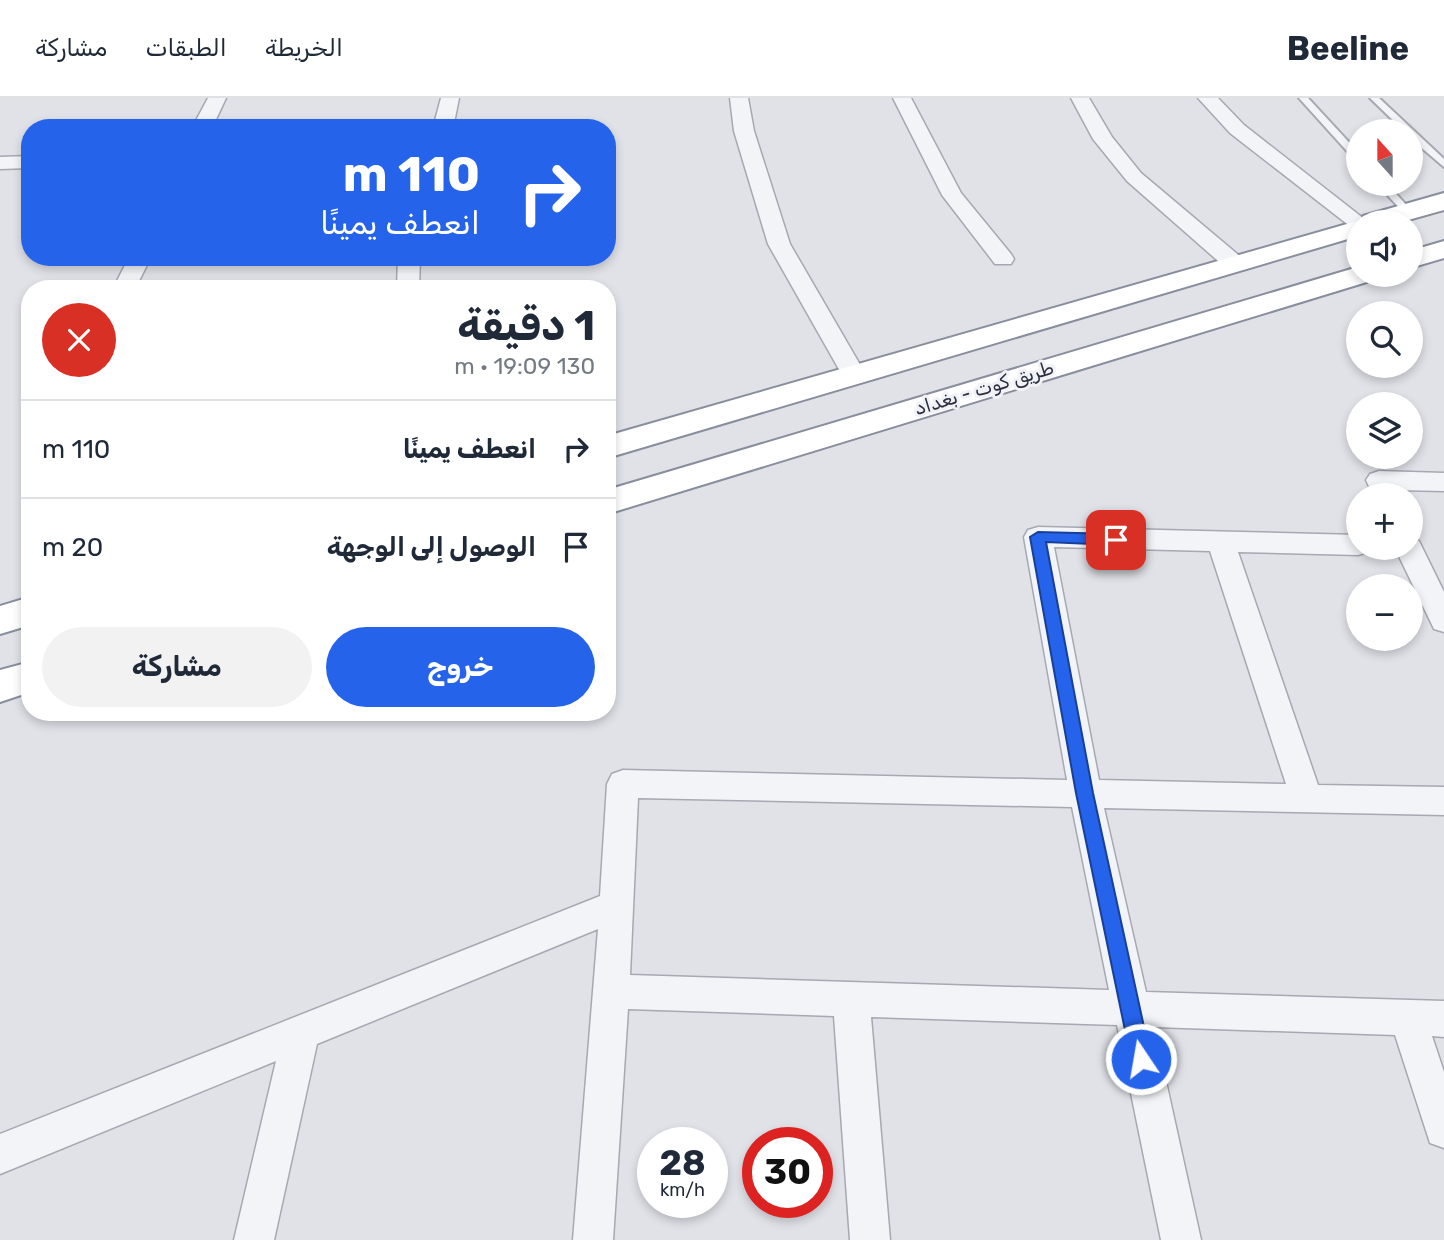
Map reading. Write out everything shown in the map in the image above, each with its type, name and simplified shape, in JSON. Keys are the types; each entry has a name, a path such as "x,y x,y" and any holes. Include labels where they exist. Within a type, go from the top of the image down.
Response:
{"highway":[{"path":"1415,210 1444,201"},
{"path":"616,444 1346,229"},
{"path":"1423,256 1444,249"},
{"name":"طريق كوت - بغداد","path":"616,499 1346,279"},
{"path":"0,620 21,614"},
{"path":"0,686 21,680"}],"street":[{"path":"206,119 217,98"},
{"path":"445,119 450,98"},
{"path":"739,98 744,131 779,244 854,375"},
{"path":"902,98 925,148 952,195 1003,259"},
{"path":"1080,98 1103,139 1134,177 1234,263"},
{"path":"1207,98 1237,129 1346,215"},
{"path":"0,163 21,162"},
{"path":"1380,483 1379,480 1444,482"},
{"path":"1181,1240 1084,793 1038,537 1346,545"},
{"path":"1221,543 1306,797"},
{"path":"1415,560 1444,621"},
{"path":"593,1240 623,784 1444,801"},
{"path":"0,1154 617,905"},
{"path":"611,990 1444,1019"},
{"path":"851,999 870,1240"},
{"path":"1407,1017 1444,1129"},
{"path":"254,1240 301,1032"}],"lane":[{"path":"1303,98 1346,145"},
{"path":"1374,98 1396,119"},
{"path":"1423,144 1444,164"},
{"path":"1393,196 1406,210"}],"route":[{"path":"1116,540 1038,537 1084,793 1141,1059"}]}
